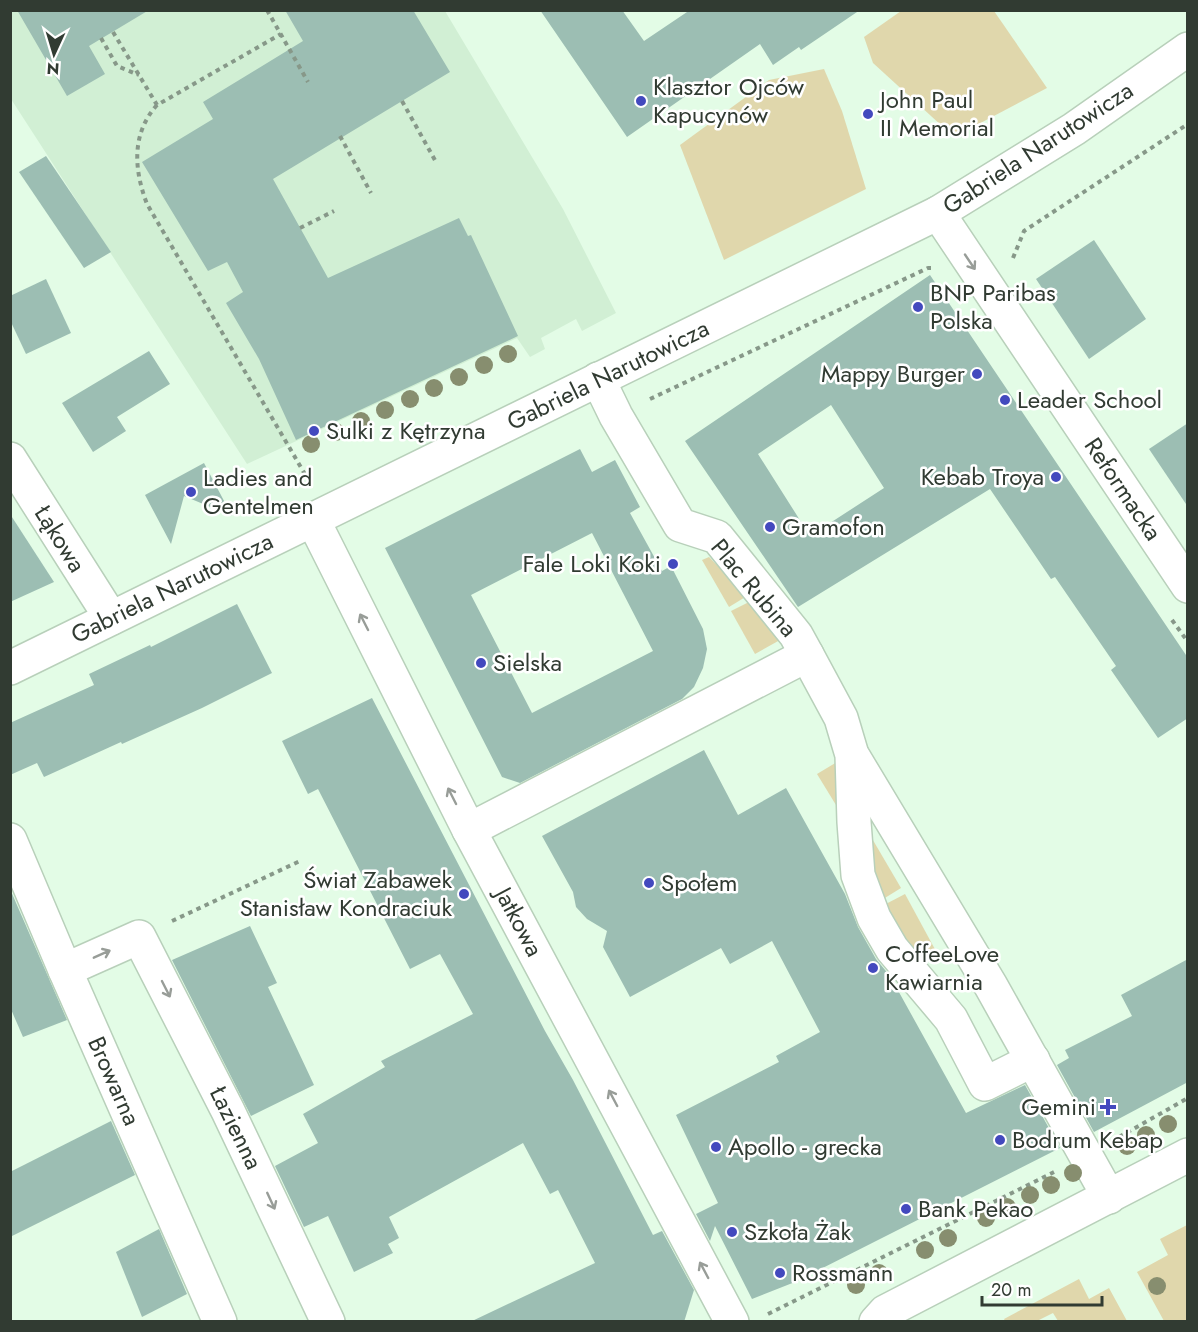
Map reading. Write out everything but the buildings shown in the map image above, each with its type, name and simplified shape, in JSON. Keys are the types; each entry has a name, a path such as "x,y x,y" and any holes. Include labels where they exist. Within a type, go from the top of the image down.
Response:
{"street":[{"name":"Gabriela Narutowicza","path":"10,668 938,213 1074,129 1188,49"},
{"name":"Reformacka","path":"938,213 1188,586"},
{"name":"Plac Rubina","path":"598,379 616,416 680,525 717,537 796,635 841,718 852,755 996,996 1109,1197"},
{"name":"Łąkowa","path":"10,459 111,618"},
{"name":"Jatkowa","path":"313,520 469,830 745,1320"},
{"path":"469,830 807,655"},
{"name":"Plac Rubina","path":"852,755 858,875 874,918 892,949 951,1019 985,1084 1033,1060"},
{"name":"Browarna","path":"10,840 64,970 220,1322"},
{"path":"64,970 139,937"},
{"name":"Łazienna","path":"139,937 228,1111 328,1322"},
{"path":"951,1019 996,996"},
{"path":"876,1322 885,1312 1188,1155"}],"path":[{"path":"267,10 308,82"},
{"path":"113,32 157,105"},
{"path":"281,34 157,105 143,124 137,150 139,181 147,204 306,476"},
{"path":"101,38 117,66 139,75"},
{"path":"402,101 436,162"},
{"path":"984,282 1012,260 1024,231 1188,124"},
{"path":"340,136 371,193"},
{"path":"300,228 334,211"},
{"path":"616,416 928,268 940,269"},
{"path":"139,937 300,861"},
{"path":"745,1320 1086,1156 1188,1098"}],"shaded area":[{"path":"11,11 445,11 563,209 616,313 582,331 576,319 541,338 545,349 530,357 517,338 247,464 11,99"},
{"path":"901,11 994,11 1047,88 954,137 873,63 864,37"},
{"path":"824,69 842,111 866,189 724,260 680,145 769,80"},
{"path":"709,557 747,596 729,607 702,560"},
{"path":"751,601 780,640 755,654 731,611"},
{"path":"837,762 847,823 817,774"},
{"path":"867,830 901,888 880,901 878,895"},
{"path":"905,894 937,953 919,963 882,906"},
{"path":"1187,1225 1187,1321 1164,1321 1137,1272 1168,1255 1160,1239"},
{"path":"1079,1279 1089,1299 1109,1288 1127,1321 1058,1321 1053,1313 1037,1321 1005,1321 1004,1319"}],"place":[{"name":"Klasztor Ojców Kapucynów","path":"641,101"},
{"name":"John Paul II Memorial","path":"868,114"},
{"name":"BNP Paribas Polska","path":"918,307"},
{"name":"Mappy Burger","path":"977,374"},
{"name":"Leader School","path":"1005,400"},
{"name":"Sulki z Kętrzyna","path":"314,431"},
{"name":"Kebab Troya","path":"1056,477"},
{"name":"Ladies and Gentelmen","path":"191,492"},
{"name":"Gramofon","path":"770,527"},
{"name":"Fale Loki Koki","path":"673,564"},
{"name":"Sielska","path":"481,663"},
{"name":"Społem","path":"649,883"},
{"name":"Świat Zabawek Stanisław Kondraciuk","path":"464,894"},
{"name":"CoffeeLove Kawiarnia","path":"873,968"},
{"name":"Gemini","path":"1108,1107"},
{"name":"Bodrum Kebap","path":"1000,1140"},
{"name":"Apollo - grecka","path":"716,1147"},
{"name":"Bank Pekao","path":"906,1209"},
{"name":"Szkoła Żak","path":"732,1232"},
{"name":"Rossmann","path":"780,1273"}]}
